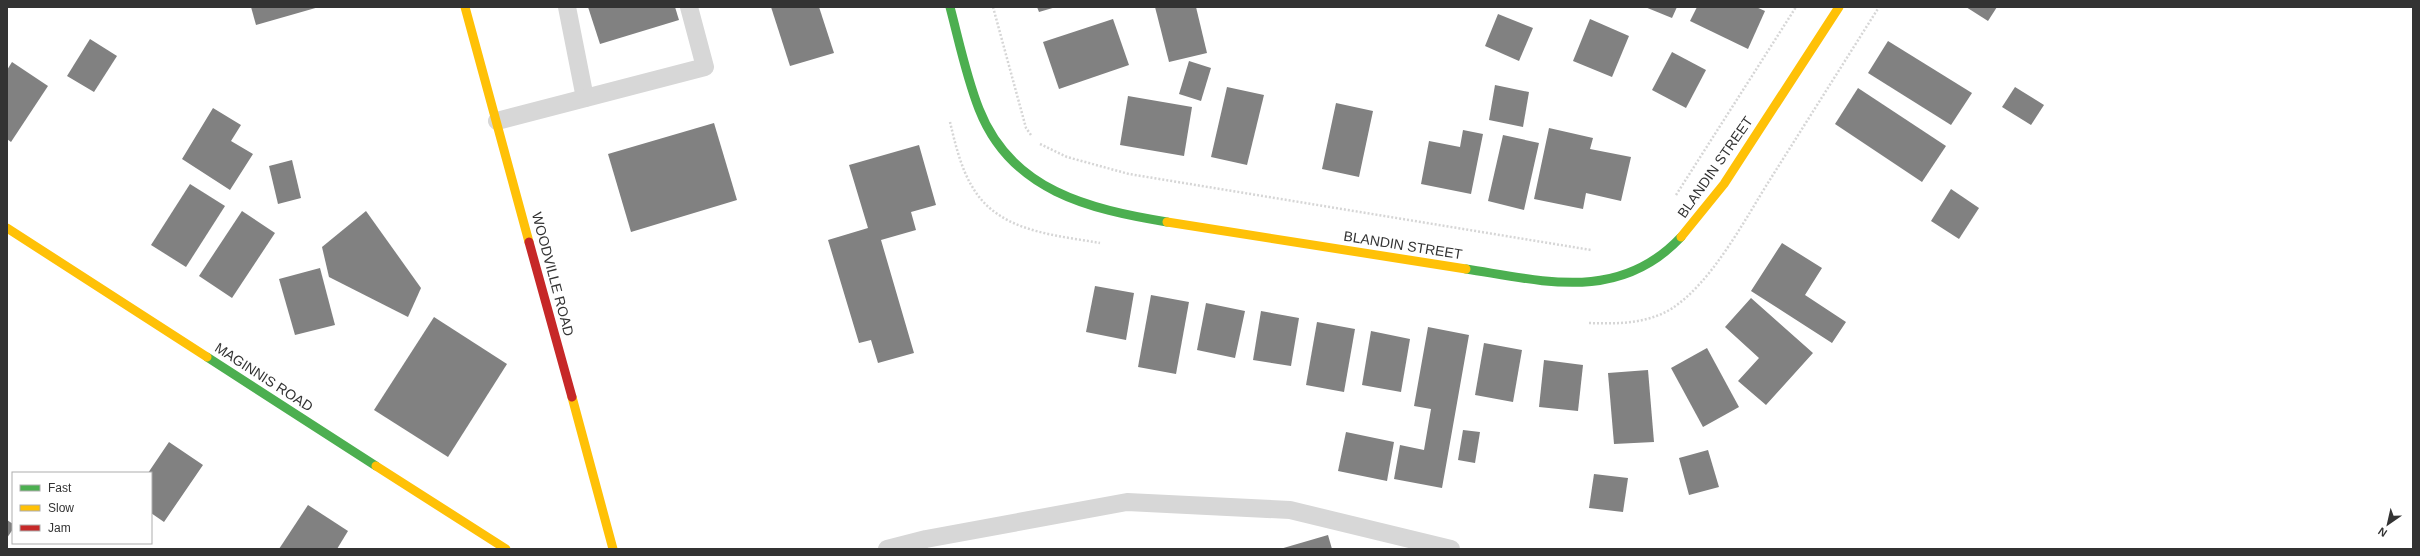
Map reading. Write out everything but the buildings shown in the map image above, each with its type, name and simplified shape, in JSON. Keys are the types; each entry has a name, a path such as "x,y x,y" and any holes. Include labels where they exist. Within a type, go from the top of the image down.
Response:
{"street":[{"name":"WOODVILLE ROAD","path":"465,7 613,549"},
{"name":"BLANDIN STREET","path":"950,7 976,100 988,132 1005,156 1026,174 1049,190 1118,214 1561,284 1618,278 1642,267 1666,250 1686,232 1728,177 1839,7"},
{"name":"MAGINNIS ROAD","path":"7,228 506,549"}],"lane":[{"path":"567,7 585,98"},
{"path":"497,121 705,67 689,7"},
{"path":"887,549 926,539 1127,502 1290,510 1452,549"}],"path":[{"path":"993,7 1026,128 1032,138"},
{"path":"1675,197 1796,7"},
{"path":"1035,141 1049,150 1067,157 1128,174 1593,250"}],"traffic: fast":[{"path":"950,7 974,97 993,137 1011,159 1032,177 1056,191 1082,202 1138,217 1167,222"},
{"path":"1466,269 1552,282 1580,282 1606,279 1632,272 1657,258 1681,237"},
{"path":"207,357 376,466"}],"traffic: slow":[{"path":"465,7 529,242"},
{"path":"1681,237 1724,184 1839,7"},
{"path":"1167,222 1466,269"},
{"path":"7,228 207,357"},
{"path":"572,397 613,549"},
{"path":"376,466 506,549"}],"traffic: jam":[{"path":"529,242 572,397"}]}
